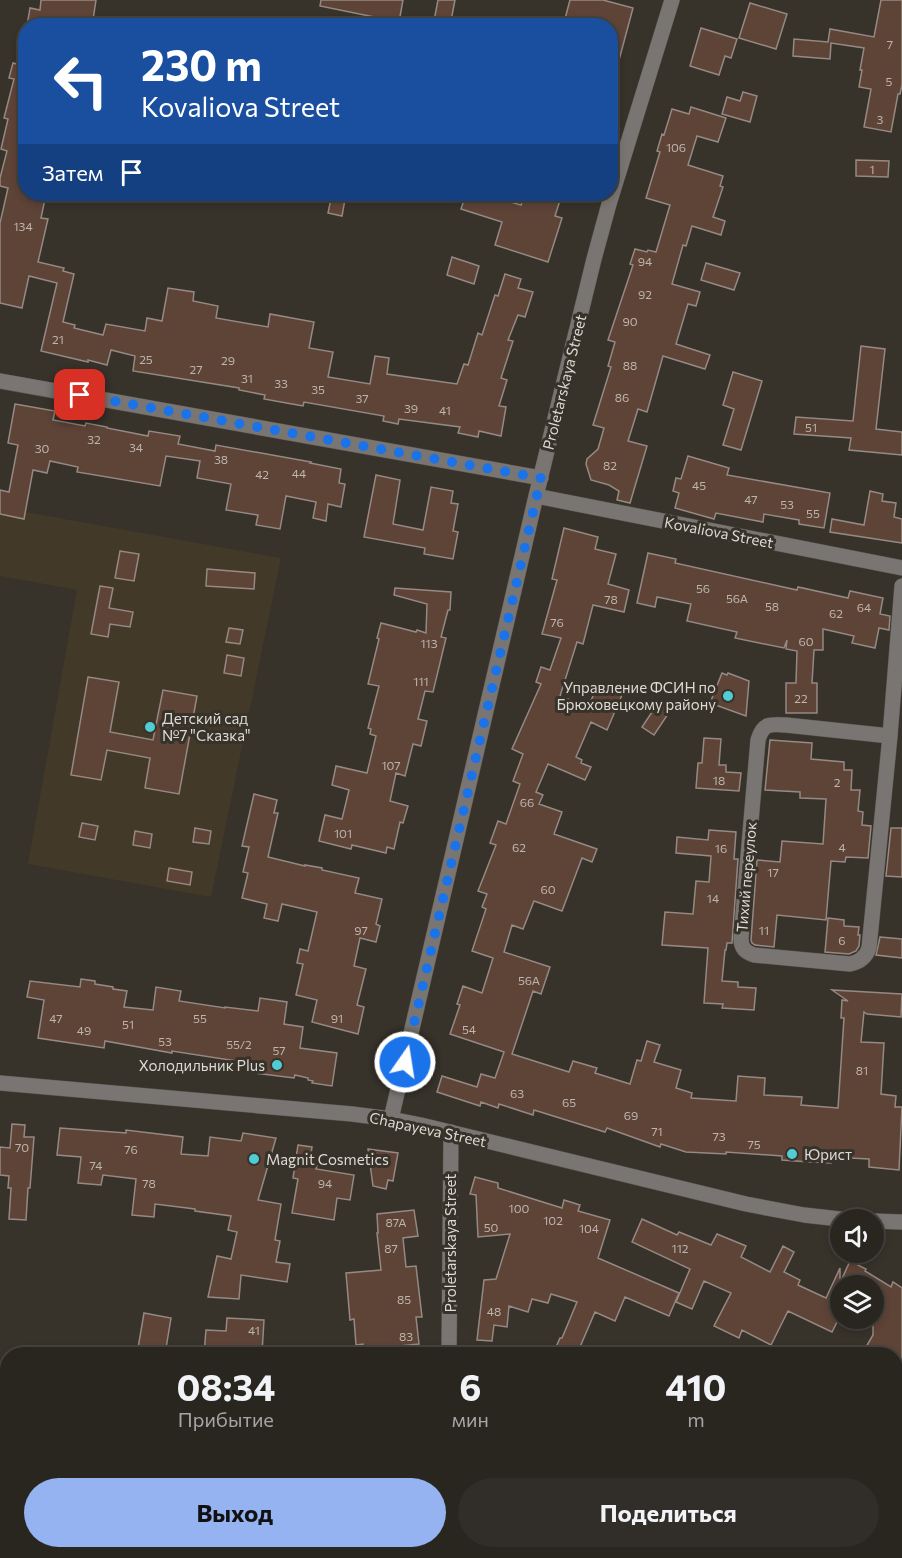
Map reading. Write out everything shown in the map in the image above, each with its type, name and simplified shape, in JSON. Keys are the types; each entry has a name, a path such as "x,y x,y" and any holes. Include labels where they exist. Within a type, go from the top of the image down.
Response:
{"street":[{"name":"Proletarskaya Street","path":"618,177 672,0"},
{"name":"Proletarskaya Street","path":"391,1119 536,496 611,201"},
{"path":"0,381 541,478"},
{"name":"Kovaliova Street","path":"536,496 902,568"},
{"name":"Тихий переулок","path":"890,736 786,725 771,725 762,730 758,740 741,938 746,952 754,955 850,964 857,963 867,954 890,736 902,586"},
{"name":"Chapayeva Street","path":"0,1083 391,1119 746,1204 830,1218"},
{"name":"Proletarskaya Street","path":"450,1347 451,1132"},
{"path":"884,1221 902,1222"}],"shaded area":[{"name":"Детский сад №7 \"Сказка\"","path":"25,512 281,558 211,897 28,864 77,590 0,576 0,514 23,518"}],"building":[{"path":"41,0 96,0 93,18 28,18 30,8 40,10"},
{"path":"321,0 403,0 400,18 379,18 320,6"},
{"path":"438,0 455,0 452,18 435,18"},
{"path":"570,0 603,0 633,8 618,64 618,18 565,18"},
{"path":"881,0 902,0 902,85 900,94 898,94 891,132 864,127 871,89 859,87 864,48 831,43 830,59 793,56 794,39 828,42 830,29 874,37"},
{"path":"750,3 787,14 776,49 739,38"},
{"path":"701,28 737,39 731,58 725,56 719,75 690,66"},
{"path":"18,60 18,201 45,201 41,218 48,219 38,262 64,268 63,271 74,274 63,322 75,325 74,328 103,335 106,324 145,331 147,318 162,321 168,288 194,292 193,301 218,306 216,318 268,327 270,314 314,322 309,348 333,352 328,377 370,384 375,356 389,358 387,374 457,384 464,364 468,365 478,333 482,335 495,295 498,296 505,274 521,279 518,288 533,292 525,317 518,315 508,340 513,341 501,378 507,380 499,406 506,407 501,436 479,431 478,437 458,433 460,427 399,419 398,424 383,421 384,416 304,402 303,406 264,399 265,395 239,390 239,388 133,371 135,356 111,350 107,365 41,351 57,283 29,276 22,308 0,303 0,223 8,188 0,186 7,151 1,149 8,119 4,118 14,79 9,78 13,63 17,64"},
{"path":"743,92 757,96 750,122 722,114 727,97 740,101"},
{"path":"691,107 726,118 718,142 697,136 688,165 723,176 720,186 723,187 713,217 725,221 721,235 692,226 686,246 683,245 672,284 700,292 696,306 688,304 676,344 710,355 705,369 663,356 647,412 638,409 628,441 647,446 630,503 617,500 619,491 609,485 591,480 586,464 587,459 598,449 604,428 593,425 611,367 608,366 615,342 608,340 633,265 630,264 635,249 656,252 670,205 646,198 660,152 657,151 662,134 664,135 672,109 689,114"},
{"path":"856,160 889,161 888,177 856,176"},
{"path":"331,201 345,201 342,216 328,213"},
{"path":"464,201 507,201 521,205 522,201 560,201 555,216 562,218 548,262 495,245 502,222 461,209"},
{"path":"452,257 479,266 474,284 447,275"},
{"path":"706,263 740,273 734,290 701,280"},
{"path":"861,346 885,349 876,429 902,432 902,455 849,450 851,438 794,434 796,417 853,421"},
{"path":"733,372 762,381 741,450 723,445 734,409 723,405"},
{"path":"15,404 55,411 53,420 85,426 86,423 148,436 149,431 180,436 178,444 215,451 216,445 341,469 339,483 345,484 341,507 328,504 326,521 313,518 316,502 286,496 280,529 256,525 258,515 226,510 231,484 197,478 200,461 166,456 160,486 77,472 78,467 50,461 47,473 33,470 24,519 0,514 0,490 9,492 18,445 8,443"},
{"path":"688,456 729,468 727,475 830,493 824,528 799,524 799,520 764,514 763,522 716,513 714,519 675,508 679,493 673,491 676,478 681,479"},
{"path":"376,475 400,480 393,524 423,530 431,487 453,491 451,503 458,504 453,531 458,532 453,559 424,554 425,548 364,537"},
{"path":"870,491 883,494 882,501 896,503 894,517 902,519 902,543 830,532 832,519 864,525"},
{"path":"564,528 598,537 595,549 616,554 608,584 629,590 624,612 593,605 583,644 577,642 560,696 588,707 598,685 622,695 607,730 591,722 576,757 582,760 581,763 591,767 585,780 548,764 536,792 543,795 539,804 562,812 554,834 597,849 592,862 582,858 562,911 534,901 523,929 512,925 504,952 550,967 541,994 533,991 512,1054 569,1072 573,1061 597,1068 595,1073 630,1084 637,1060 641,1061 647,1041 660,1045 654,1062 681,1070 676,1088 692,1093 691,1098 736,1101 738,1076 765,1078 764,1095 802,1097 801,1105 838,1108 844,1018 841,1018 842,1000 848,1001 832,990 902,994 901,1017 864,1012 861,1042 884,1043 881,1094 896,1096 895,1107 902,1107 899,1170 869,1167 869,1159 831,1157 831,1163 782,1160 782,1156 686,1152 661,1144 660,1147 607,1128 605,1132 534,1110 533,1115 499,1104 498,1108 481,1102 480,1106 437,1092 442,1076 477,1087 481,1074 495,1078 504,1052 450,1034 460,1005 457,1004 463,986 482,993 493,958 472,951 486,909 482,907 487,894 478,891 496,845 490,843 498,821 506,824 520,784 513,781 523,754 512,749 541,684 536,682 541,667 550,670 561,638 542,634 557,580 552,579"},
{"path":"120,551 139,554 134,581 115,578"},
{"path":"648,553 676,559 675,563 797,590 798,587 848,598 850,591 883,598 880,614 890,616 889,630 879,628 875,648 852,643 854,636 823,629 823,650 814,650 812,683 817,683 817,713 786,713 786,683 796,683 797,651 786,649 787,640 784,648 735,638 737,632 687,621 691,604 657,597 655,607 637,603"},
{"path":"207,569 255,573 254,589 206,586"},
{"path":"100,586 113,588 109,608 133,612 130,627 110,624 108,637 91,634"},
{"path":"395,588 451,592 450,610 448,610 441,637 446,638 433,692 425,691 418,719 427,721 421,746 413,744 405,776 396,773 390,801 408,806 403,823 400,822 394,849 387,847 386,853 352,845 351,849 319,841 325,815 342,819 349,790 332,785 336,766 367,773 376,736 370,734 371,729 368,728 379,686 368,684 381,623 426,633 427,604 394,595"},
{"path":"229,628 243,630 240,644 226,642"},
{"path":"227,655 244,658 241,676 224,673"},
{"path":"722,673 749,681 746,716 710,703"},
{"path":"88,677 119,682 110,732 153,740 163,690 197,696 179,794 145,788 150,758 107,750 101,780 71,775"},
{"path":"658,703 670,711 654,735 642,727"},
{"path":"704,738 721,739 719,765 726,765 726,772 741,773 739,791 696,788 698,763 702,763"},
{"path":"770,740 812,743 811,759 844,762 844,770 852,770 851,790 860,790 858,811 863,812 862,825 871,826 868,858 846,857 845,862 831,861 826,920 777,915 774,947 755,945 751,940 757,860 780,862 782,841 823,844 826,799 800,798 800,792 765,790"},
{"path":"254,794 277,800 274,813 278,813 268,857 359,878 355,893 382,899 376,924 380,926 376,942 360,938 354,966 366,969 357,1005 364,1007 358,1034 312,1022 317,1000 296,995 303,964 297,963 300,949 308,951 317,912 282,904 278,921 264,918 267,904 242,898 248,873 243,872 249,847 242,846"},
{"path":"82,823 98,826 95,840 79,837"},
{"path":"195,828 211,831 209,844 193,842"},
{"path":"891,828 902,828 902,877 886,876"},
{"path":"709,830 736,832 734,859 738,859 732,943 727,943 725,950 722,981 738,982 738,987 756,988 754,1010 722,1008 723,1004 704,1003 708,948 662,945 665,912 693,914 696,881 709,882 711,856 676,853 677,837 708,840"},
{"path":"135,831 152,834 150,848 133,845"},
{"path":"169,868 192,872 190,885 167,881"},
{"path":"828,918 844,920 844,926 859,927 859,946 856,951 849,954 825,952"},
{"path":"880,937 902,939 902,958 876,955"},
{"path":"81,979 127,991 124,1007 153,1010 156,987 181,991 179,1001 225,1008 258,1011 260,998 287,1002 284,1024 303,1027 300,1048 337,1053 332,1086 312,1083 313,1081 308,1078 295,1075 294,1078 254,1073 256,1064 105,1041 104,1048 38,1038 44,1000 27,997 30,981 80,987"},
{"path":"12,1124 25,1125 24,1137 34,1137 26,1220 9,1219 11,1188 8,1188 9,1176 0,1175 0,1147 10,1148"},
{"path":"60,1128 126,1133 126,1130 183,1137 181,1154 208,1156 210,1137 241,1141 243,1133 276,1138 258,1200 281,1204 275,1240 280,1241 276,1262 290,1264 287,1282 241,1275 239,1299 208,1297 217,1256 231,1259 237,1232 228,1230 231,1216 155,1204 154,1217 132,1215 136,1179 103,1175 101,1185 78,1183 81,1157 57,1155"},
{"path":"298,1145 312,1147 310,1161 318,1162 316,1169 354,1175 350,1200 337,1198 334,1220 292,1213 298,1179 293,1178"},
{"path":"368,1149 398,1153 393,1181 388,1180 386,1189 373,1186"},
{"path":"475,1177 498,1183 498,1188 562,1208 564,1200 580,1205 578,1211 610,1220 598,1258 679,1293 669,1316 625,1297 615,1321 595,1312 580,1347 556,1347 577,1302 551,1294 548,1303 532,1299 528,1312 509,1306 507,1327 494,1325 492,1341 477,1340 484,1280 496,1279 510,1234 478,1237 476,1195 470,1194"},
{"path":"414,1210 418,1236 403,1238 406,1267 416,1266 422,1317 416,1317 419,1344 390,1347 356,1345 354,1319 350,1320 346,1273 381,1270 377,1214"},
{"path":"642,1219 677,1235 679,1232 711,1245 717,1234 746,1246 741,1257 770,1272 783,1246 794,1252 784,1272 800,1280 798,1285 826,1298 830,1289 830,1329 834,1329 832,1332 788,1311 771,1345 742,1330 739,1338 714,1326 731,1293 704,1281 692,1309 676,1302 690,1269 632,1242"},
{"path":"849,1263 866,1269 865,1271 872,1275 844,1275"},
{"path":"893,1282 902,1288 902,1347 866,1347 873,1335 873,1329 884,1329 884,1283 891,1287"},
{"path":"144,1313 171,1318 166,1347 138,1347"},
{"path":"227,1318 264,1320 262,1347 205,1347 206,1330 226,1331"}],"place":[{"name":"Управление ФСИН по Брюховецкому району","path":"728,696"},
{"name":"Детский сад №7 \"Сказка\"","path":"150,727"},
{"name":"Холодильник Plus","path":"277,1065"},
{"name":"Юрист","path":"792,1154"},
{"name":"Magnit Cosmetics","path":"254,1159"}],"route":[{"path":"80,395 541,478 405,1062"}]}
